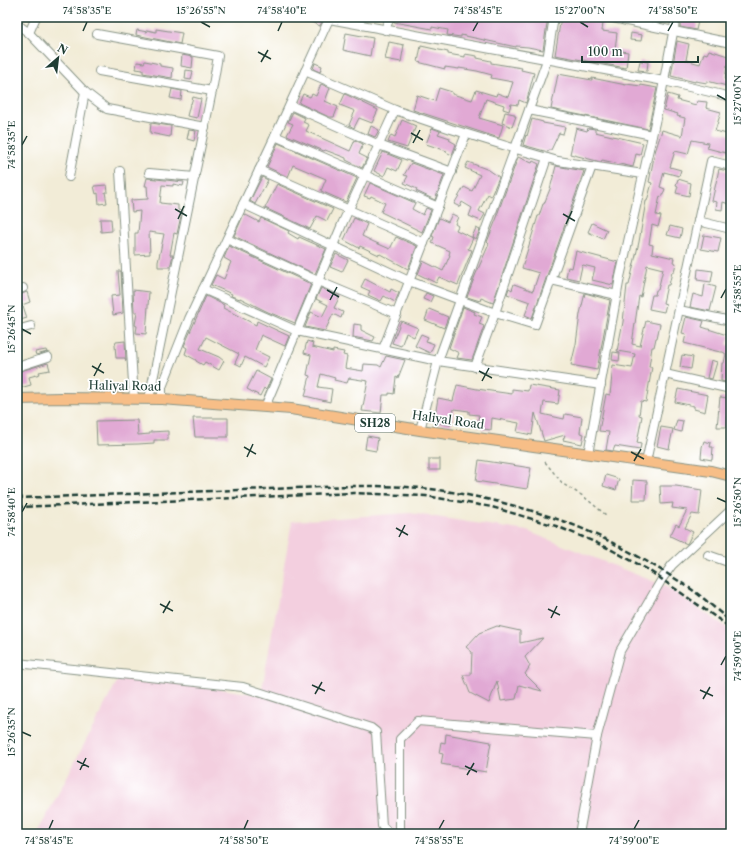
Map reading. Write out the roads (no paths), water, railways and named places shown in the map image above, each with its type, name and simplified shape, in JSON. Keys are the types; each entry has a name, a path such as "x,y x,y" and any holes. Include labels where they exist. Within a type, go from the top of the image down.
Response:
{"main road":[{"name":"Haliyal Road","path":"17,399 149,399 291,409 420,430 711,471 731,476"}],"street":[{"path":"29,33 36,17"},
{"path":"385,30 390,17"},
{"path":"420,430 438,361 547,60 554,17"},
{"path":"608,17 731,43"},
{"path":"588,454 617,295 664,81 676,17"},
{"path":"162,400 162,387 189,319 290,105 329,18 385,30 664,81 731,97"},
{"path":"17,24 29,33 85,92 107,109 205,127"},
{"path":"97,34 218,56 195,177 149,399"},
{"path":"99,71 212,91"},
{"path":"305,71 395,110 466,134 558,161 643,174"},
{"path":"69,177 85,92"},
{"path":"290,105 379,145 452,172"},
{"path":"265,407 333,246 395,110"},
{"path":"530,110 652,135"},
{"path":"383,349 466,134"},
{"path":"275,136 438,207"},
{"path":"475,367 495,313 547,158"},
{"path":"646,462 711,161 731,166"},
{"path":"243,204 409,282 495,313 535,325 592,166"},
{"path":"259,170 424,243"},
{"path":"120,171 134,399"},
{"path":"149,173 195,177"},
{"path":"698,221 731,229"},
{"path":"227,239 318,281 397,314"},
{"path":"551,280 617,295"},
{"path":"203,289 297,332 438,361 601,385"},
{"path":"679,310 731,321"},
{"path":"17,330 31,326"},
{"path":"17,367 48,357"},
{"path":"665,374 731,389"},
{"path":"579,834 597,736 620,652 662,579 672,565 731,510"},
{"path":"708,555 731,563"},
{"path":"17,663 242,687 371,728 376,732 382,826 388,832 399,834 400,739 418,721 597,736"}],"railway":[{"path":"17,498 351,486 410,487 459,493 500,502 541,514 571,524 607,540 643,559 691,589 731,622"},
{"path":"17,507 354,493 426,496 492,507 556,526 608,548 647,569 731,629"}]}
